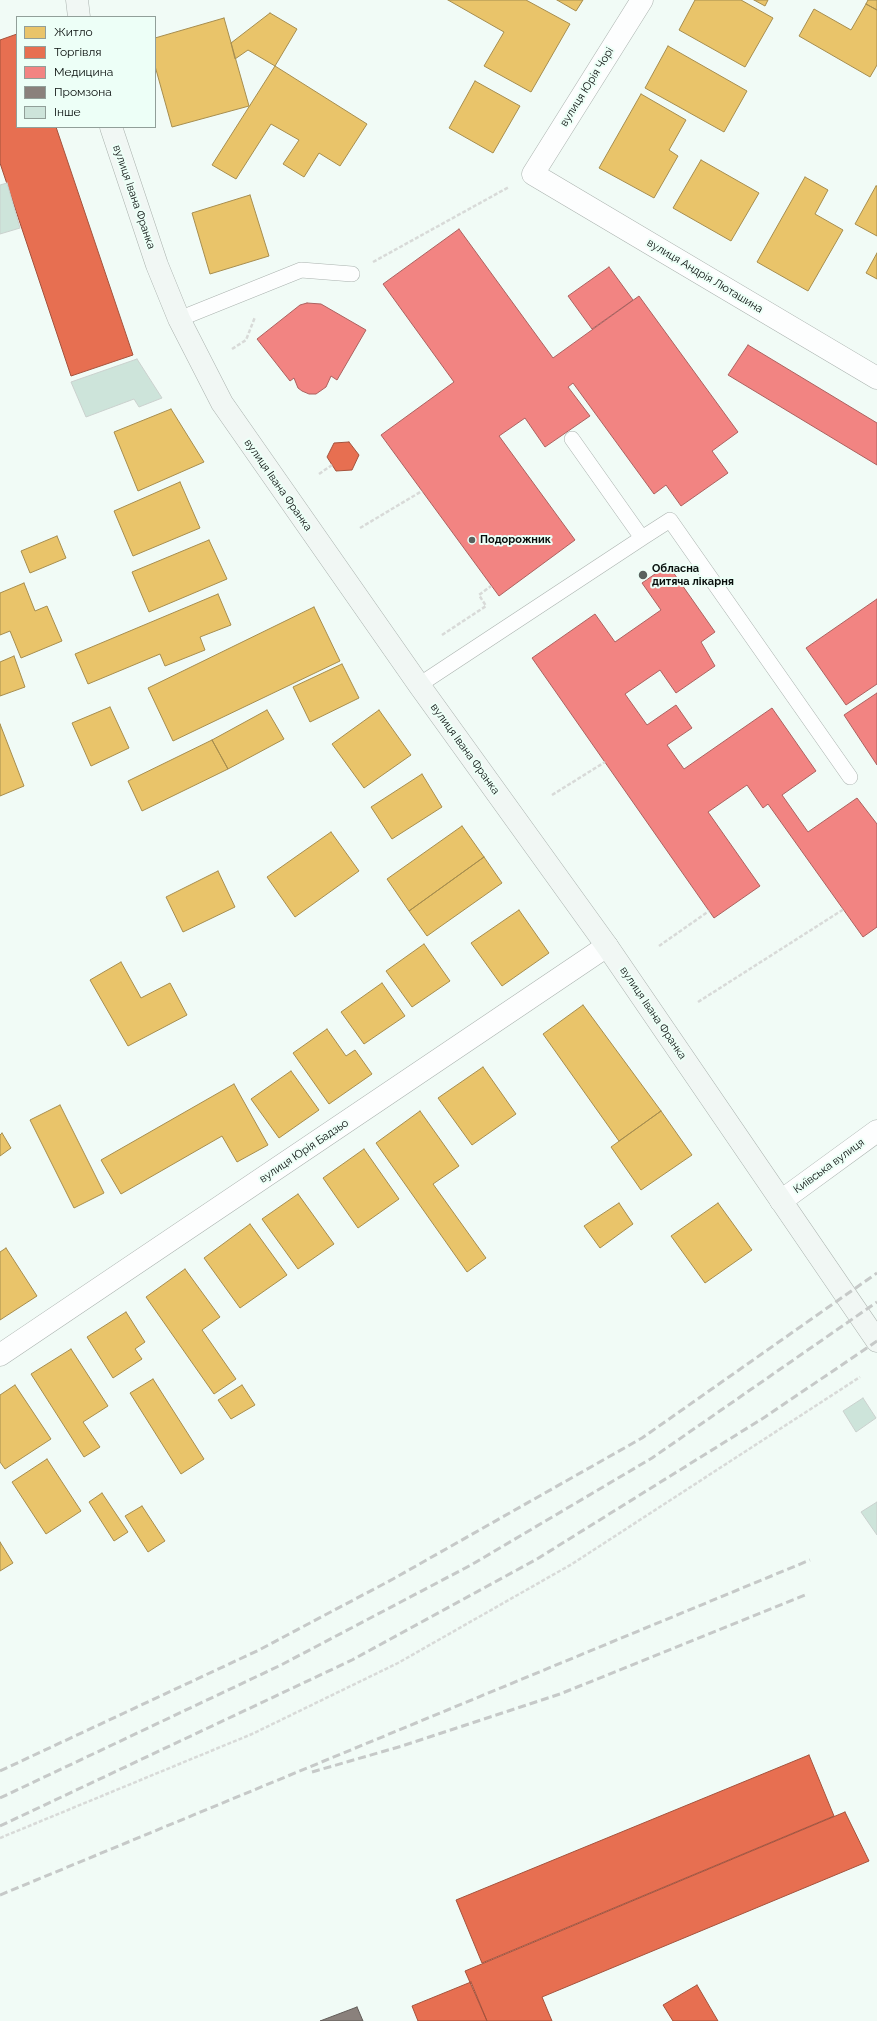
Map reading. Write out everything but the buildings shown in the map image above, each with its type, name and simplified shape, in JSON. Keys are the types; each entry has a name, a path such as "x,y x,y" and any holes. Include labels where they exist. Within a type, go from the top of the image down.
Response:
{"main road":[{"path":"77,0 79,16"},
{"name":"вулиця Івана Франка","path":"111,128 157,264 179,319 222,403 419,685 607,946 877,1341"}],"street":[{"name":"вулиця Юрія Чорі","path":"532,174 642,0"},
{"name":"вулиця Андрія Люташина","path":"532,174 877,378"},
{"name":"вулиця Юрія Бадзьо","path":"0,1355 607,946"},
{"name":"Київська вулиця","path":"781,1201 877,1132"}],"lane":[{"path":"179,319 301,270 352,274"},
{"path":"572,439 642,538"},
{"path":"419,685 670,520 850,777"}],"path":[{"path":"352,274 532,174"},
{"path":"319,474 332,465"},
{"path":"360,528 422,491"},
{"path":"442,635 486,606 480,595 491,586"},
{"path":"552,795 605,762"},
{"path":"698,1002 844,909"},
{"path":"659,946 709,911"},
{"path":"0,1838 252,1734 398,1663 572,1564 860,1377"}],"railway":[{"path":"0,1771 259,1650 393,1579 642,1438 877,1273"},
{"path":"0,1798 281,1665 471,1565 652,1458 877,1302"},
{"path":"0,1826 352,1660 537,1559 765,1417 877,1341"},
{"path":"0,1895 810,1560"},
{"path":"312,1772 402,1746 560,1694 805,1595"}],"place":[{"name":"Подорожник","path":"472,540"},
{"name":"Обласна дитяча лікарня","path":"643,575"}]}
